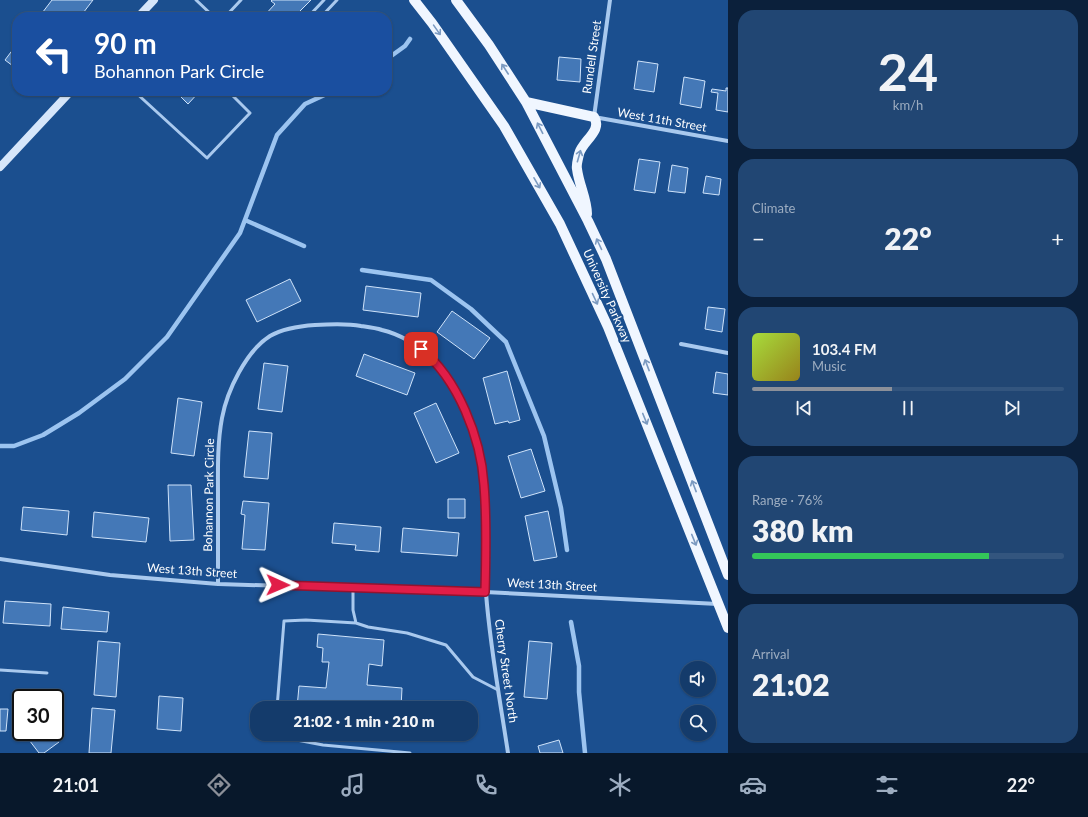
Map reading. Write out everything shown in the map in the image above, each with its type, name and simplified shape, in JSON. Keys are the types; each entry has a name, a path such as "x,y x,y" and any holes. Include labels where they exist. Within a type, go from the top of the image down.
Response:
{"main road":[{"name":"University Parkway","path":"414,0 432,23 504,126 560,224 608,327 720,604 728,628"},
{"name":"University Parkway","path":"456,0 489,45 526,102 588,221 606,259 728,575"},
{"path":"142,12 151,1"},
{"path":"0,167 66,96"},
{"path":"526,102 594,117 597,126 580,152 576,168 587,206 588,221"}],"street":[{"name":"Rundell Street","path":"594,117 610,0"},
{"name":"West 11th Street","path":"594,117 728,141"},
{"name":"Bohannon Park Circle","path":"218,584 218,455 222,417 236,379 246,361 259,345 269,337 280,331 300,326 328,324 362,326 382,330 402,337 413,343 429,356 447,377 460,400 471,425 480,458 484,484 485,592"},
{"path":"681,344 728,353"},
{"name":"West 13th Street","path":"0,559 110,575 218,584 485,592 720,604"},
{"name":"Cherry Street North","path":"485,592 508,753"}],"lane":[{"path":"196,0 209,12"},
{"path":"230,12 241,0"},
{"path":"313,12 324,0"},
{"path":"326,12 337,0"},
{"path":"139,96 207,158 250,113 233,96"},
{"path":"353,587 353,610 356,623"},
{"path":"278,701 284,621 306,620 356,623 368,627 407,633 446,645 473,677 498,690"},
{"path":"0,670 47,674"},
{"path":"302,741 324,745 410,753"}],"building":[{"path":"52,0 93,0 84,12 43,12"},
{"path":"311,0 301,12 268,12 275,4 271,1"},
{"path":"12,51 12,65 5,60"},
{"path":"559,57 581,59 580,82 557,80"},
{"path":"638,61 658,64 654,92 634,89"},
{"path":"684,77 705,81 701,108 680,104"},
{"path":"726,88 728,88 728,112 716,110 718,93 711,92 712,89 726,91"},
{"path":"180,96 195,96 188,104"},
{"path":"639,159 660,162 655,193 634,190"},
{"path":"672,165 688,168 685,193 668,191"},
{"path":"706,176 721,179 719,195 703,193"},
{"path":"290,279 301,301 257,322 246,300"},
{"path":"366,286 421,293 418,317 363,310"},
{"path":"708,307 725,309 722,332 705,329"},
{"path":"452,311 490,338 474,359 437,332"},
{"path":"364,354 415,373 407,395 356,376"},
{"path":"264,363 288,366 282,412 258,409"},
{"path":"507,371 520,420 509,423 508,421 495,424 483,378"},
{"path":"716,372 728,374 728,395 713,393"},
{"path":"178,398 202,402 194,456 171,453"},
{"path":"436,403 459,453 436,463 414,413"},
{"path":"249,431 272,433 268,479 244,477"},
{"path":"531,449 545,491 521,498 508,456"},
{"path":"168,485 191,485 194,540 170,541"},
{"path":"448,499 465,499 465,518 448,518"},
{"path":"243,501 269,503 265,550 242,549 245,515 241,514"},
{"path":"23,507 69,511 67,535 21,530"},
{"path":"548,511 557,557 534,561 525,516"},
{"path":"94,512 149,518 146,542 92,537"},
{"path":"334,523 381,527 379,552 355,550 356,545 332,543"},
{"path":"403,528 459,533 457,556 401,552"},
{"path":"5,601 51,604 50,626 3,623"},
{"path":"63,607 109,612 107,632 61,629"},
{"path":"318,634 384,640 382,666 369,664 367,685 402,688 401,701 298,701 299,686 326,688 329,662 322,662 323,648 317,647"},
{"path":"98,641 120,643 116,697 94,695"},
{"path":"529,641 552,643 547,699 524,697"},
{"path":"159,696 183,698 181,731 157,729"},
{"path":"92,708 115,710 111,753 89,753"},
{"path":"0,709 8,709 6,731 0,731"},
{"path":"559,740 563,753 540,753 538,746"},
{"path":"30,741 59,742 44,753 39,753"}],"waterway":[{"path":"392,55 405,46 410,39"},
{"path":"0,446 14,446 43,435 79,413 125,379 167,337 240,233 277,135 305,104 322,96"},
{"path":"245,220 304,246"},
{"path":"362,270 431,280 471,309 506,342 544,436 561,508 567,550"},
{"path":"571,622 579,666 579,692 585,753"}],"route":[{"path":"278,585 485,592 486,525 484,484 480,458 471,425 460,400 447,377 421,349"}]}
